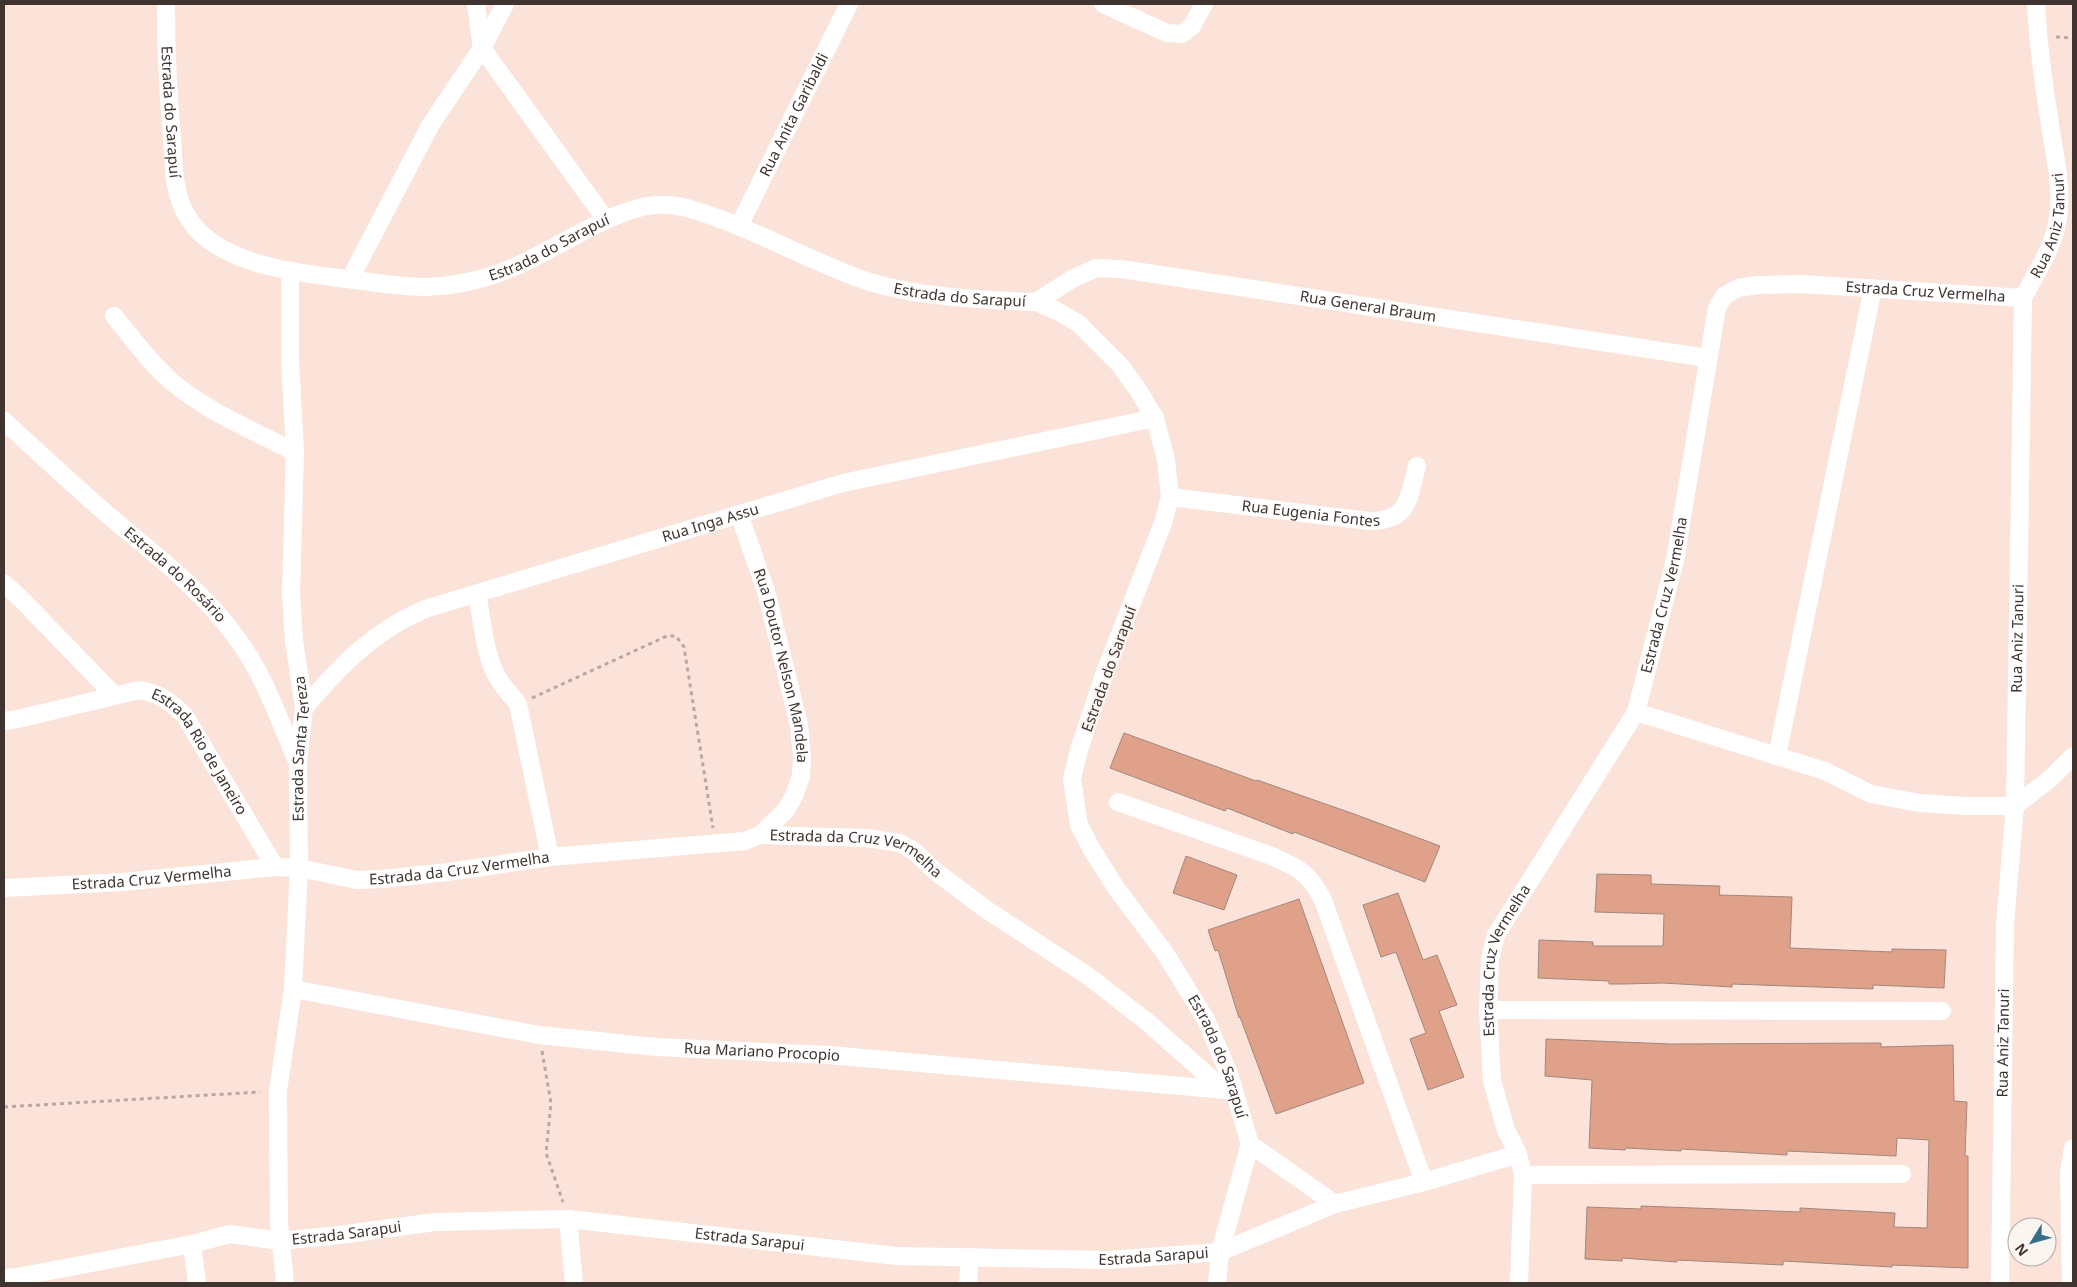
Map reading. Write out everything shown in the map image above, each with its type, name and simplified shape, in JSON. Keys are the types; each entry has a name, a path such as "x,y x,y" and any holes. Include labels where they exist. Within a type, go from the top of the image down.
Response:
{"street":[{"name":"Estrada do Sarapuí","path":"166,4 167,78 176,188 188,218 200,232 240,257 290,272 392,285 426,287 466,281 506,270 630,210 655,205 685,206 739,226 863,280 897,290 1036,302 1057,311 1078,324 1120,365 1155,418 1166,460 1170,497 1163,523 1104,675 1079,750 1072,779 1074,800 1080,825 1091,848 1116,888 1165,953 1206,1020 1229,1090 1250,1144"},
{"path":"476,4 482,48 606,220"},
{"path":"350,280 431,124 482,48 505,4"},
{"name":"Rua Anita Garibaldi","path":"739,226 849,4"},
{"path":"1103,4 1167,33 1182,34 1196,19 1204,4"},
{"name":"Rua Aniz Tanuri","path":"2000,1283 2005,925 2015,806 2023,298 2046,256 2056,228 2059,196 2038,35 2036,4"},
{"name":"Rua General Braum","path":"1036,302 1072,278 1096,268 1121,269 1707,358"},
{"name":"Estrada Santa Tereza","path":"285,1283 280,1233 278,1091 292,989 299,868 298,764 304,708 294,640 291,594 295,452 290,360 290,272"},
{"name":"Estrada Cruz Vermelha","path":"1519,1283 1523,1175 1518,1154 1506,1130 1492,1082 1488,1010 1490,959 1496,935 1636,712 1675,560 1707,358 1717,308 1724,296 1738,288 1758,284 1802,284 2023,298"},
{"path":"1776,756 1873,288"},
{"path":"114,316 155,365 173,383 225,417 295,452"},
{"name":"Rua Inga Assu","path":"304,708 338,669 372,640 403,618 424,609 843,483 1155,418"},
{"name":"Estrada do Rosário","path":"4,421 206,600 244,647 258,670 298,764"},
{"name":"Rua Eugenia Fontes","path":"1170,497 1382,521 1399,515 1406,506 1417,466"},
{"name":"Rua Doutor Nelson Mandela","path":"739,514 766,591 799,725 802,757 801,776 794,796 786,810 760,835"},
{"path":"4,583 114,695"},
{"path":"478,593 489,655 495,672 503,686 518,704 550,857"},
{"name":"Estrada Rio de Janeiro","path":"4,721 139,690 154,692 171,703 185,716 274,868"},
{"path":"1636,712 1825,771 1872,794 1920,803 1967,806 2015,806 2051,778 2073,756"},
{"path":"1118,802 1270,856 1294,866 1307,875 1315,884 1323,900 1424,1182"},
{"name":"Estrada da Cruz Vermelha","path":"299,868 357,880 382,879 448,872 550,857 745,841 760,835 867,838 900,844 914,851 935,872 987,910 1088,976 1145,1020 1229,1090"},
{"name":"Estrada Cruz Vermelha","path":"4,888 122,882 274,868 299,868"},
{"name":"Rua Mariano Procopio","path":"292,989 540,1035 656,1047 839,1056 1229,1090"},
{"path":"1488,1010 1942,1011"},
{"path":"1217,1283 1220,1252 1250,1144 1335,1204"},
{"path":"2070,1283 2069,1173 2073,1148"},
{"path":"1220,1252 1335,1204 1424,1182 1518,1154"},
{"path":"1523,1175 1902,1174"},
{"path":"568,1219 574,1283"},
{"name":"Estrada Sarapui","path":"192,1244 230,1234 339,1235 435,1222 568,1219 897,1256 1107,1260 1220,1252"},
{"path":"12,1279 192,1244 197,1283"},
{"path":"968,1283 970,1257"}],"path":[{"path":"518,704 667,636 676,636 684,646 716,844"},
{"path":"540,1035 551,1103 546,1153 568,1219"},
{"path":"4,1107 278,1091"}],"building":[{"path":"1124,733 1440,846 1425,882 1294,832 1293,834 1227,808 1225,811 1110,768"},
{"path":"1186,856 1237,875 1224,910 1173,893"},
{"path":"1597,874 1651,875 1651,884 1720,886 1719,895 1792,897 1790,948 1892,952 1892,949 1946,950 1944,988 1873,985 1873,989 1732,984 1732,987 1663,983 1609,984 1609,981 1538,978 1539,940 1593,942 1593,946 1663,946 1664,914 1595,912"},
{"path":"1398,893 1423,960 1437,955 1457,1005 1439,1011 1464,1077 1428,1090 1410,1039 1426,1033 1396,952 1381,957 1363,905"},
{"path":"1299,899 1364,1083 1276,1114 1239,1018 1218,950 1215,951 1208,930"},
{"path":"1546,1039 1671,1044 1881,1043 1881,1047 1953,1045 1954,1101 1967,1102 1965,1156 1968,1156 1968,1268 1892,1265 1892,1267 1783,1261 1783,1265 1677,1260 1677,1262 1622,1258 1622,1261 1585,1259 1587,1207 1641,1209 1641,1206 1800,1212 1800,1208 1895,1213 1894,1227 1927,1228 1929,1140 1897,1138 1896,1156 1787,1151 1787,1155 1681,1149 1681,1151 1589,1148 1592,1080 1545,1076"}]}
